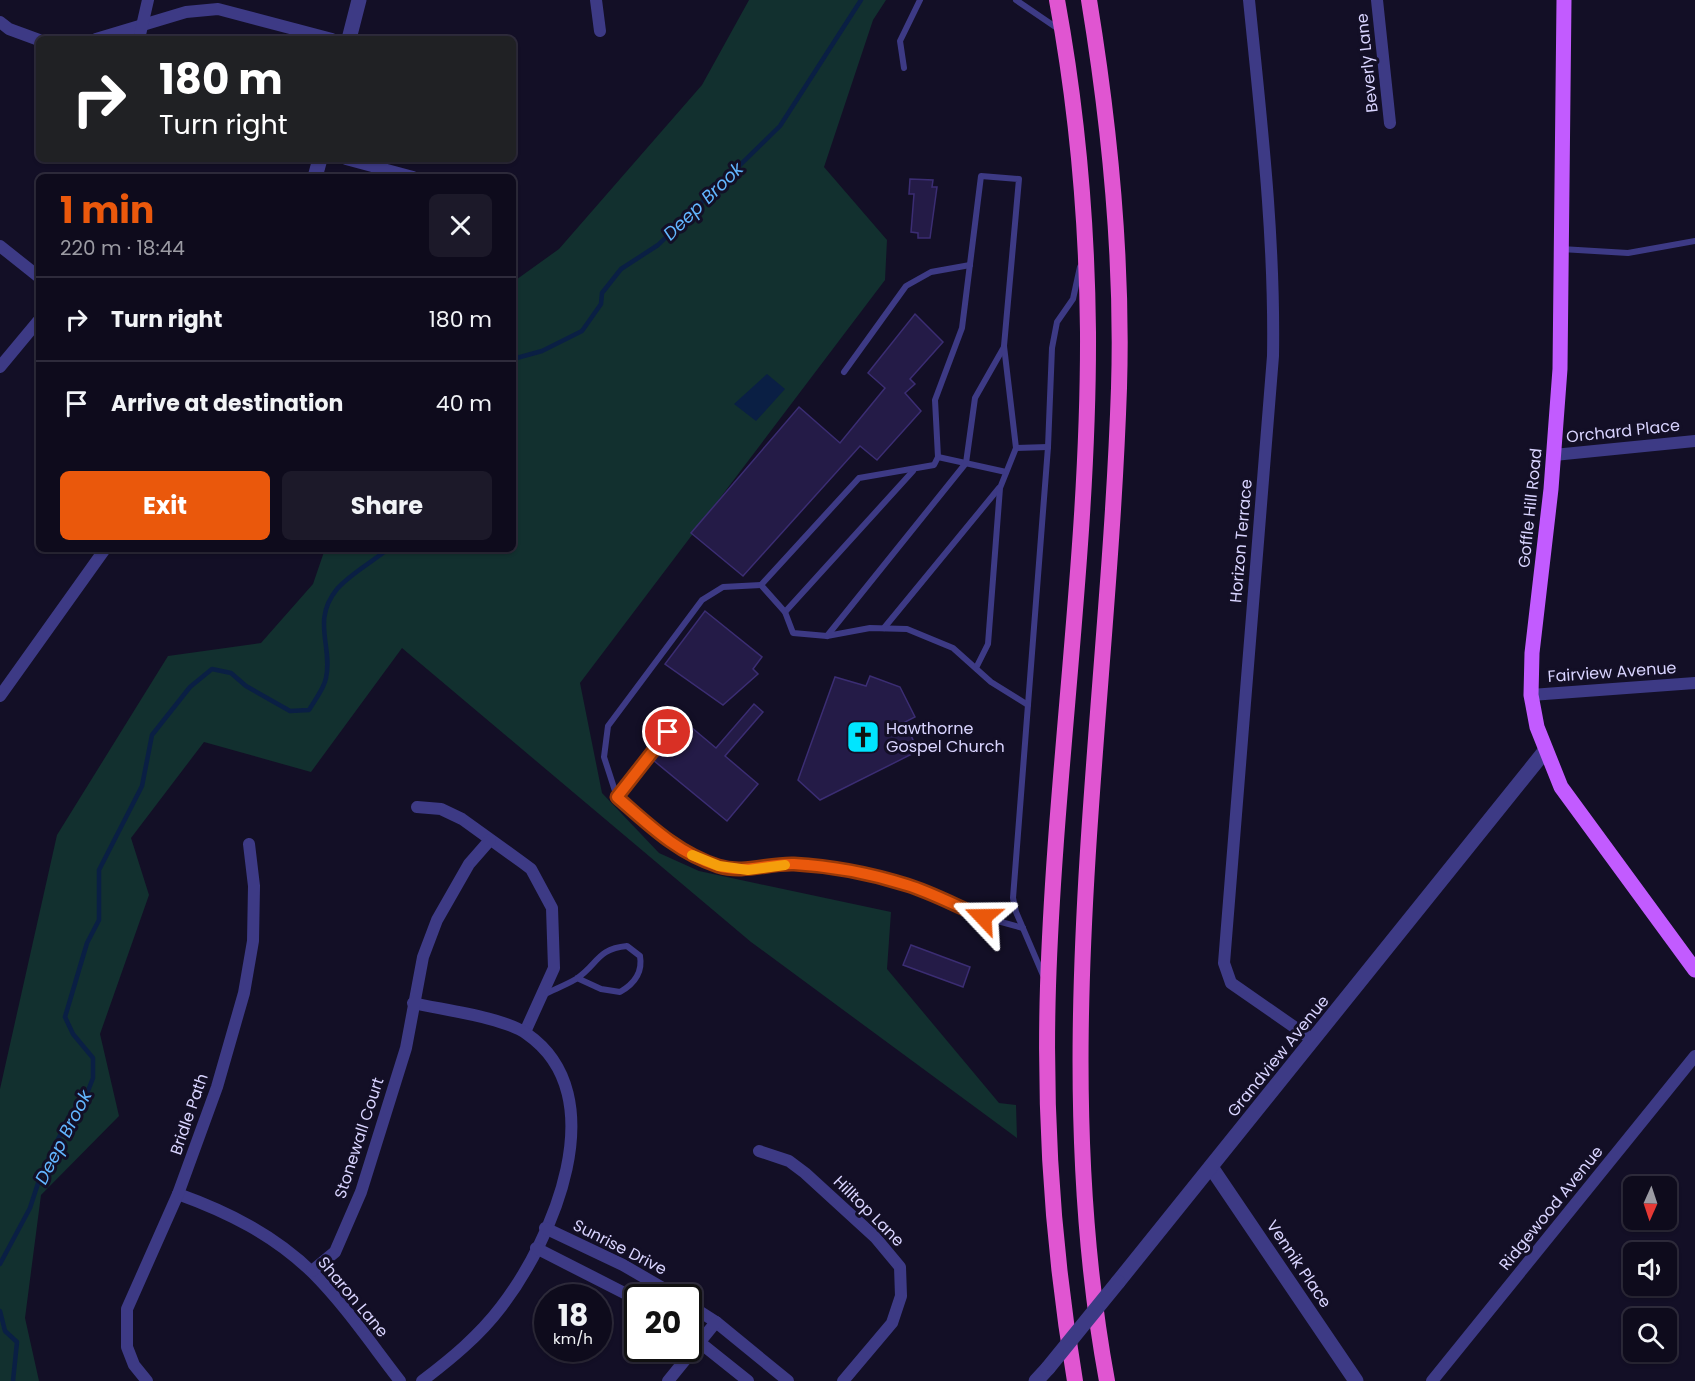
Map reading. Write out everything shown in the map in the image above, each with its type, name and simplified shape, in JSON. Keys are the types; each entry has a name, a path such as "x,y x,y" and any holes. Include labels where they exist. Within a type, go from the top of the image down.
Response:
{"highway":[{"path":"1057,0 1074,113 1084,222 1088,331 1085,438 1048,987 1050,1152 1066,1318 1075,1381"},
{"path":"1089,0 1111,164 1119,331 1113,496 1086,857 1080,984 1082,1151 1097,1318 1107,1381"},
{"path":"1066,1318 1068,1381"}],"main road":[{"name":"Goffle Hill Road","path":"1564,0 1560,369 1554,455 1532,653 1531,695 1537,727 1545,751 1571,802 1695,970"}],"street":[{"path":"140,36 148,0"},
{"path":"350,36 358,0"},
{"path":"596,0 600,31"},
{"name":"Horizon Terrace","path":"1249,0 1270,213 1274,294 1273,356 1224,963 1226,975 1231,983 1313,1040"},
{"name":"Beverly Lane","path":"1377,0 1390,123"},
{"path":"106,36 186,12 218,9 321,36"},
{"path":"0,22 9,29 36,39"},
{"path":"357,162 402,174"},
{"path":"0,246 36,275"},
{"path":"0,367 36,324"},
{"name":"Orchard Place","path":"1554,455 1695,441"},
{"path":"0,696 103,552"},
{"name":"Fairview Avenue","path":"1531,695 1695,683"},
{"name":"Grandview Avenue","path":"1036,1381 1212,1167 1545,751"},
{"path":"417,807 441,809 462,819 531,869 552,908 554,968 525,1032"},
{"name":"Stonewall Court","path":"312,1271 335,1252 361,1192 406,1048 423,957 437,920 469,864 490,840"},
{"name":"Bridle Path","path":"147,1381 134,1365 128,1347 127,1309 178,1194 217,1087 244,993 253,941 254,886 249,844"},
{"path":"413,1003 495,1021 525,1032 556,1064 564,1081 570,1107 570,1163 545,1228 522,1278 479,1334 422,1381"},
{"name":"Ridgewood Avenue","path":"1432,1381 1695,1056"},
{"name":"Hilltop Lane","path":"759,1152 789,1161 805,1173 875,1237 900,1267 901,1296 892,1323 843,1381"},
{"name":"Vennik Place","path":"1212,1167 1356,1381"},
{"name":"Sharon Lane","path":"178,1194 229,1214 259,1230 312,1271 330,1290 400,1381"},
{"name":"Sunrise Drive","path":"545,1228 623,1265 656,1284"},
{"path":"536,1248 624,1292"},
{"path":"702,1313 788,1381"},
{"path":"1097,1318 1114,1381"},
{"path":"702,1339 716,1322"},
{"path":"702,1343 748,1381"},
{"path":"668,1381 683,1362"}],"lane":[{"path":"904,68 900,41 920,0"},
{"path":"1016,0 1062,32"},
{"path":"976,668 988,644 1000,488 1016,448 1004,346 1019,179 981,176 962,328 935,400 938,457 934,465 913,471 860,478 761,585 723,587 702,600 608,726 604,757 617,797 679,850 719,866 748,870 770,865 795,864 907,885 983,917 1023,928"},
{"path":"1048,987 1023,928 1014,898 1048,447 1053,333 1073,299 1080,267 1084,222"},
{"path":"1561,249 1629,253 1695,241"},
{"path":"844,372 906,286 931,272 970,265"},
{"path":"827,636 966,463 975,398 1004,346"},
{"path":"1016,448 1048,447"},
{"path":"938,457 1006,472"},
{"path":"785,612 913,471"},
{"path":"884,628 1000,488"},
{"path":"761,585 785,612 793,633 827,636 870,628 908,629 952,648 991,682 1028,705"},
{"path":"617,797 668,732"},
{"path":"542,995 577,978 599,955 611,947 627,946 640,956 642,965 637,977 620,992 601,989 577,978"}],"green space":[{"path":"749,0 886,0 873,20 824,167 887,240 885,280 580,683 602,793 659,853 699,871 891,912 887,969 999,1103 1016,1105 1017,1138 751,942 402,648 311,772 204,742 131,838 149,895 100,1034 119,1116 41,1195 25,1318 39,1381 0,1381 0,1089 57,835 168,656 261,643 313,584 324,552 516,552 516,280 559,249 702,85"}],"water":[{"path":"767,374 785,389 756,421 734,404"}],"building":[{"path":"910,179 933,180 932,187 937,187 930,238 918,238 918,233 911,232 914,194 909,194"},
{"path":"915,314 943,342 910,379 915,384 905,393 921,411 877,460 860,446 743,576 691,533 799,407 840,443 885,388 868,373"},
{"path":"705,611 762,657 753,669 758,674 723,705 665,664"},
{"name":"Hawthorne Gospel Church","path":"870,676 900,687 915,717 905,722 918,751 820,800 798,780 835,677 866,686"},
{"path":"754,704 763,712 725,756 758,784 727,821 653,760 685,722 716,748"},
{"path":"911,945 970,967 963,987 903,965"}],"waterway":[{"name":"Deep Brook","path":"516,358 542,351 582,331 601,304 602,293 621,269 658,245 780,126 861,0"},
{"name":"Deep Brook","path":"0,1264 30,1208 41,1174 70,1115 86,1096 93,1078 93,1058 73,1034 65,1017 87,943 99,920 99,870 142,786 152,735 190,687 212,669 231,673 246,686 290,711 309,710 326,678 327,655 324,623 329,601 348,578 384,552"},
{"name":"Deep Brook","path":"0,1311 5,1331 17,1342 13,1381"}],"slow traffic":[{"path":"692,855 719,866 748,870 770,865 785,865"}],"place":[{"name":"Hawthorne Gospel Church","path":"863,737"}],"route":[{"path":"668,732 617,797 679,850 719,866 748,870 770,865 795,864 907,885 983,917"}]}
